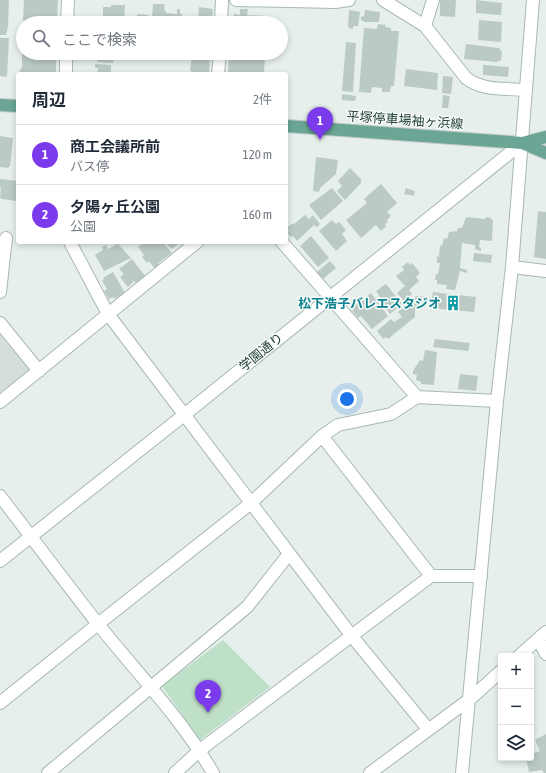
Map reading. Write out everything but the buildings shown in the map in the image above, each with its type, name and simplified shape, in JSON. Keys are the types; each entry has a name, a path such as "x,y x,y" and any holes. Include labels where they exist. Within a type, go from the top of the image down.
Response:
{"main road":[{"path":"0,105 16,106"},
{"name":"平塚停車場袖ヶ浜線","path":"288,126 522,143 546,137"},
{"name":"平塚停車場袖ヶ浜線","path":"522,143 546,153"}],"street":[{"path":"67,16 68,0"},
{"path":"221,16 222,0"},
{"path":"236,0 335,2 348,0"},
{"path":"383,0 424,26 466,78 473,83 482,87 525,90"},
{"path":"424,26 433,0"},
{"path":"462,773 497,401 512,267 532,0"},
{"path":"66,60 66,72"},
{"path":"218,72 219,60"},
{"name":"学園通り","path":"0,561 522,143"},
{"path":"0,292 8,238"},
{"path":"68,244 108,314 351,635 428,729"},
{"path":"0,402 195,244"},
{"path":"284,244 417,397"},
{"path":"512,267 546,271"},
{"path":"0,323 39,371"},
{"path":"0,703 251,503 322,436 338,425 391,414 417,397 497,401"},
{"path":"322,436 431,576"},
{"path":"0,496 98,624 151,687 200,750 213,773"},
{"path":"48,773 247,607 289,554"},
{"path":"175,773 200,750 431,576 481,576"},
{"path":"522,653 542,636 546,654"},
{"path":"370,773 470,698 498,674"}],"shaded area":[{"path":"0,326 32,367 31,372 0,397"}],"green space":[{"path":"223,640 270,687 200,740 162,686"}],"place":[{"name":"商工会議所前","path":"320,140"},
{"name":"松下浩子バレエスタジオ","path":"453,303"},
{"name":"夕陽ヶ丘公園","path":"208,713"}]}
